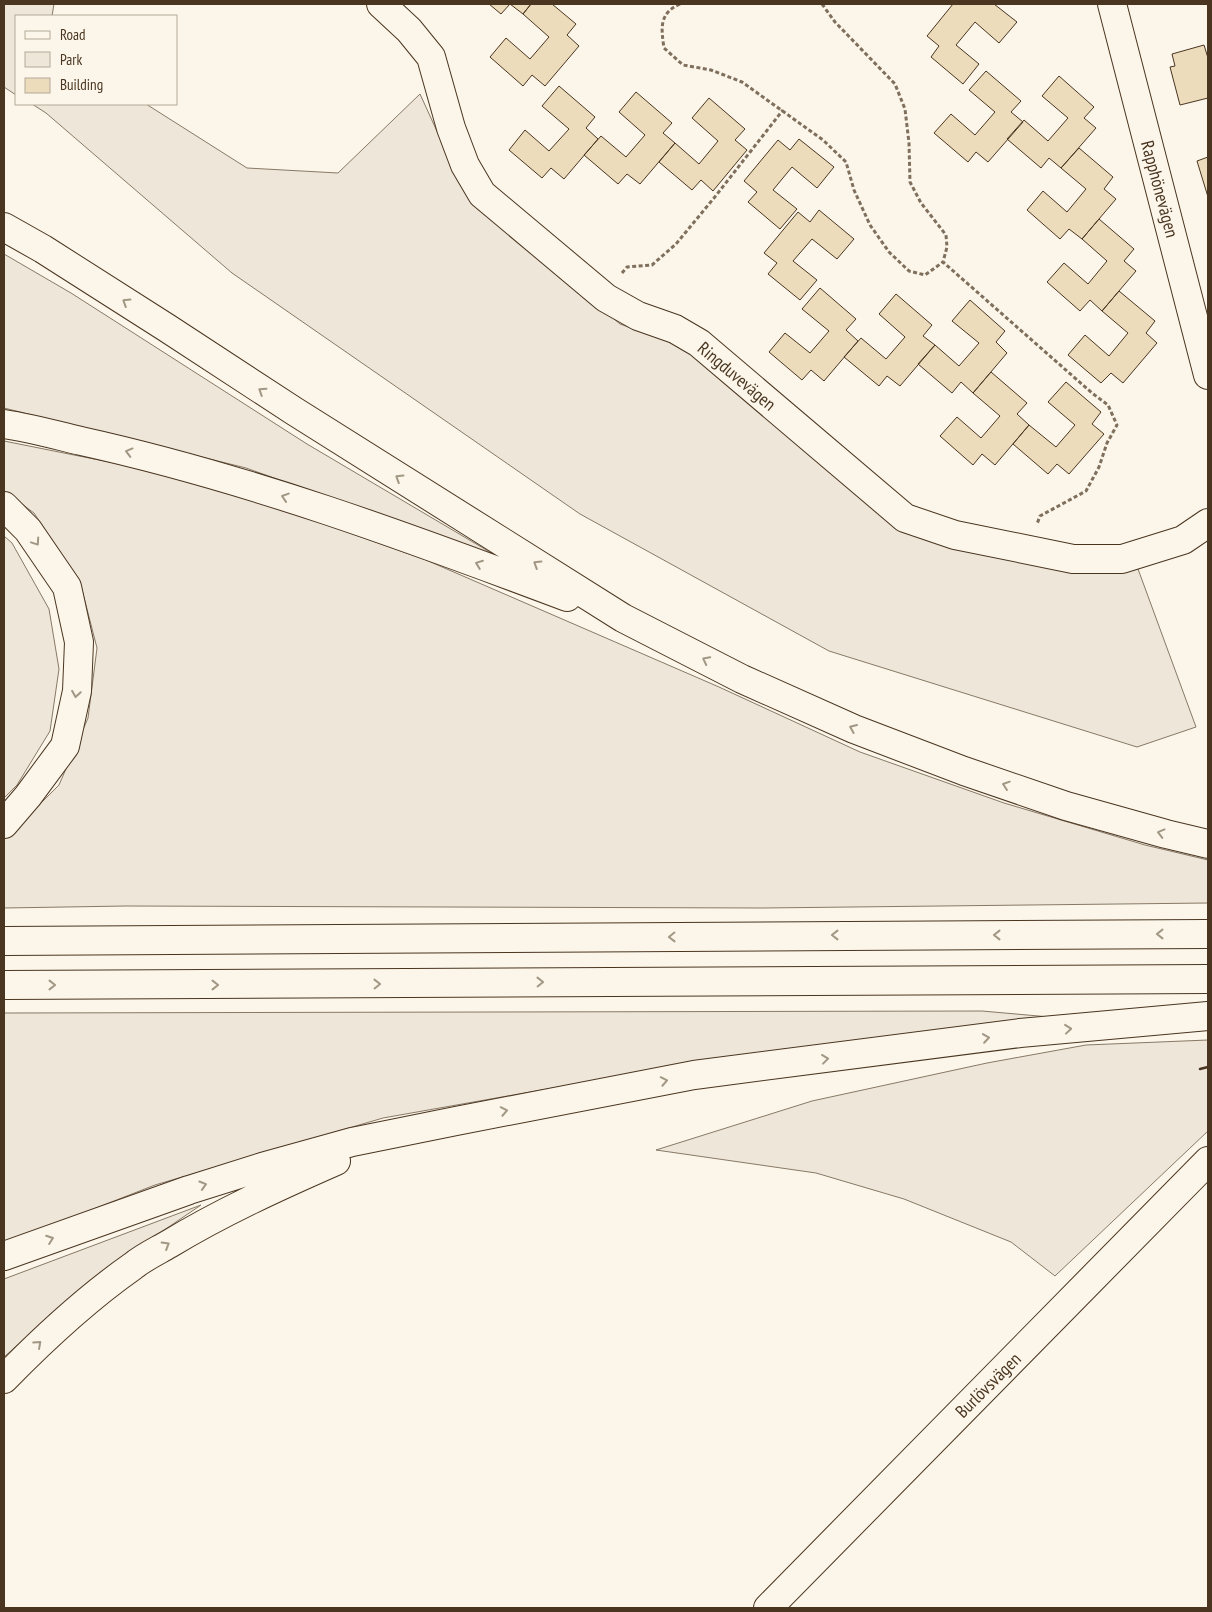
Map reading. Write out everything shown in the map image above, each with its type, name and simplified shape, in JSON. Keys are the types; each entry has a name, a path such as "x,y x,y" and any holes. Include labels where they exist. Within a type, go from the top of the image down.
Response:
{"main road":[{"name":"Ringduvevägen","path":"381,4 409,30 431,57 451,128 465,165 482,194 606,298 638,316 675,329 699,343 906,518 955,535 1073,559 1122,559 1183,540 1208,523"},
{"name":"Rapphönevägen","path":"1112,4 1208,375"},
{"path":"4,227 43,249 294,411 623,618 742,679 854,729 964,771 1066,806 1208,844"},
{"path":"4,424 117,449 227,478 440,549 623,618"},
{"path":"4,506 28,530 67,587 78,642 77,691 65,746 28,796 4,824"},
{"path":"4,941 1208,934"},
{"path":"4,985 1208,979"},
{"path":"4,1256 180,1193 262,1167 352,1142 456,1120 694,1075 1020,1034 1208,1016"},
{"path":"4,1379 33,1349 81,1306 133,1265 197,1227 274,1188 343,1158 456,1120"},
{"name":"Burlövsvägen","path":"768,1608 1208,1161"}],"path":[{"path":"680,4 670,8 661,25 664,48 683,65 711,70 742,82 822,140 846,162 854,190 870,225 889,252 909,271 925,275 943,262 947,247 946,235 921,203 910,182 909,143 905,109 895,84 835,22 822,4"},
{"path":"606,298 617,278 627,267 652,265 676,244 783,110"},
{"path":"943,262 1108,405 1117,425 1107,443 1099,467 1086,491 1040,516 1027,550"}],"green space":[{"path":"4,4 54,4 52,15 15,15 15,94 4,87"},
{"path":"420,94 456,173 482,208 620,324 690,349 900,527 1080,572 1138,569 1196,727 1137,747 829,651 580,514 232,273 46,113 34,105 148,105 247,168 338,173"},
{"path":"4,254 71,293 307,444 505,561 246,468 4,408"},
{"path":"4,441 154,471 293,513 426,560 719,687 860,752 1004,803 1145,845 1208,860 1208,903 763,908 126,906 4,908 4,840 59,785 88,718 97,648 80,582 34,513 4,491"},
{"path":"4,536 12,543 49,609 59,669 50,731 17,785 4,798"},
{"path":"982,1011 1061,1018 632,1074 383,1118 155,1185 4,1244 4,1013"},
{"path":"1208,1040 1208,1131 1055,1276 1011,1242 904,1199 816,1173 656,1150 812,1101 987,1063 1086,1045"},
{"path":"201,1205 98,1275 4,1357 4,1279"}],"building":[{"path":"489,4 510,4 501,14"},
{"path":"510,4 531,4 523,14"},
{"path":"531,4 552,4 576,24 567,35 579,46 545,86 532,75 523,86 490,57 506,38 530,59 549,37 523,14"},
{"path":"953,4 994,4 1017,22 999,43 975,22 956,45 979,64 963,84 931,57 939,46 927,36"},
{"path":"1204,45 1208,58 1208,98 1180,105 1170,67 1175,66 1172,54"},
{"path":"986,71 1021,101 1011,112 1023,122 988,162 976,152 968,162 934,133 951,114 975,135 995,112 969,90"},
{"path":"1059,76 1094,107 1084,118 1096,128 1061,168 1049,158 1041,168 1007,139 1024,120 1048,141 1068,118 1042,96"},
{"path":"559,86 595,117 586,128 598,139 564,179 551,168 542,178 509,150 525,130 549,151 569,129 542,106"},
{"path":"636,92 672,123 663,133 675,143 640,184 627,174 618,184 584,155 601,136 626,157 645,135 619,112"},
{"path":"709,98 745,129 735,140 747,150 713,191 701,180 692,190 659,162 675,143 699,164 718,141 692,118"},
{"path":"799,139 834,167 817,188 792,167 773,190 797,209 780,229 748,202 757,192 744,181 778,140 790,150"},
{"path":"1079,148 1113,177 1104,189 1116,199 1082,239 1069,229 1060,239 1027,210 1043,191 1067,212 1086,189 1061,168"},
{"path":"1208,157 1208,197 1197,161"},
{"path":"819,210 854,239 837,259 812,239 793,261 817,280 800,300 768,274 777,263 764,253 798,212 810,222"},
{"path":"1099,219 1134,249 1124,261 1136,271 1102,311 1090,300 1080,311 1047,282 1064,263 1088,284 1107,261 1082,239"},
{"path":"820,288 856,319 846,330 858,341 824,381 811,370 802,380 769,352 785,333 810,353 829,331 802,309"},
{"path":"1119,291 1155,321 1146,333 1157,343 1123,383 1111,373 1101,383 1068,355 1085,335 1109,356 1128,333 1102,311"},
{"path":"896,294 932,325 923,336 935,345 900,386 887,376 879,386 844,357 861,338 886,359 905,337 879,314"},
{"path":"970,300 1005,331 996,342 1007,353 973,393 961,382 952,393 918,364 935,345 959,366 979,343 952,321"},
{"path":"991,372 1027,403 1017,414 1029,425 995,465 982,454 973,465 940,436 957,417 981,438 1000,416 973,393"},
{"path":"1066,382 1101,412 1092,424 1104,434 1069,474 1057,464 1048,474 1013,444 1029,425 1056,447 1075,425 1048,402"}],"wall":[{"path":"1200,1069 1208,1067"}]}
